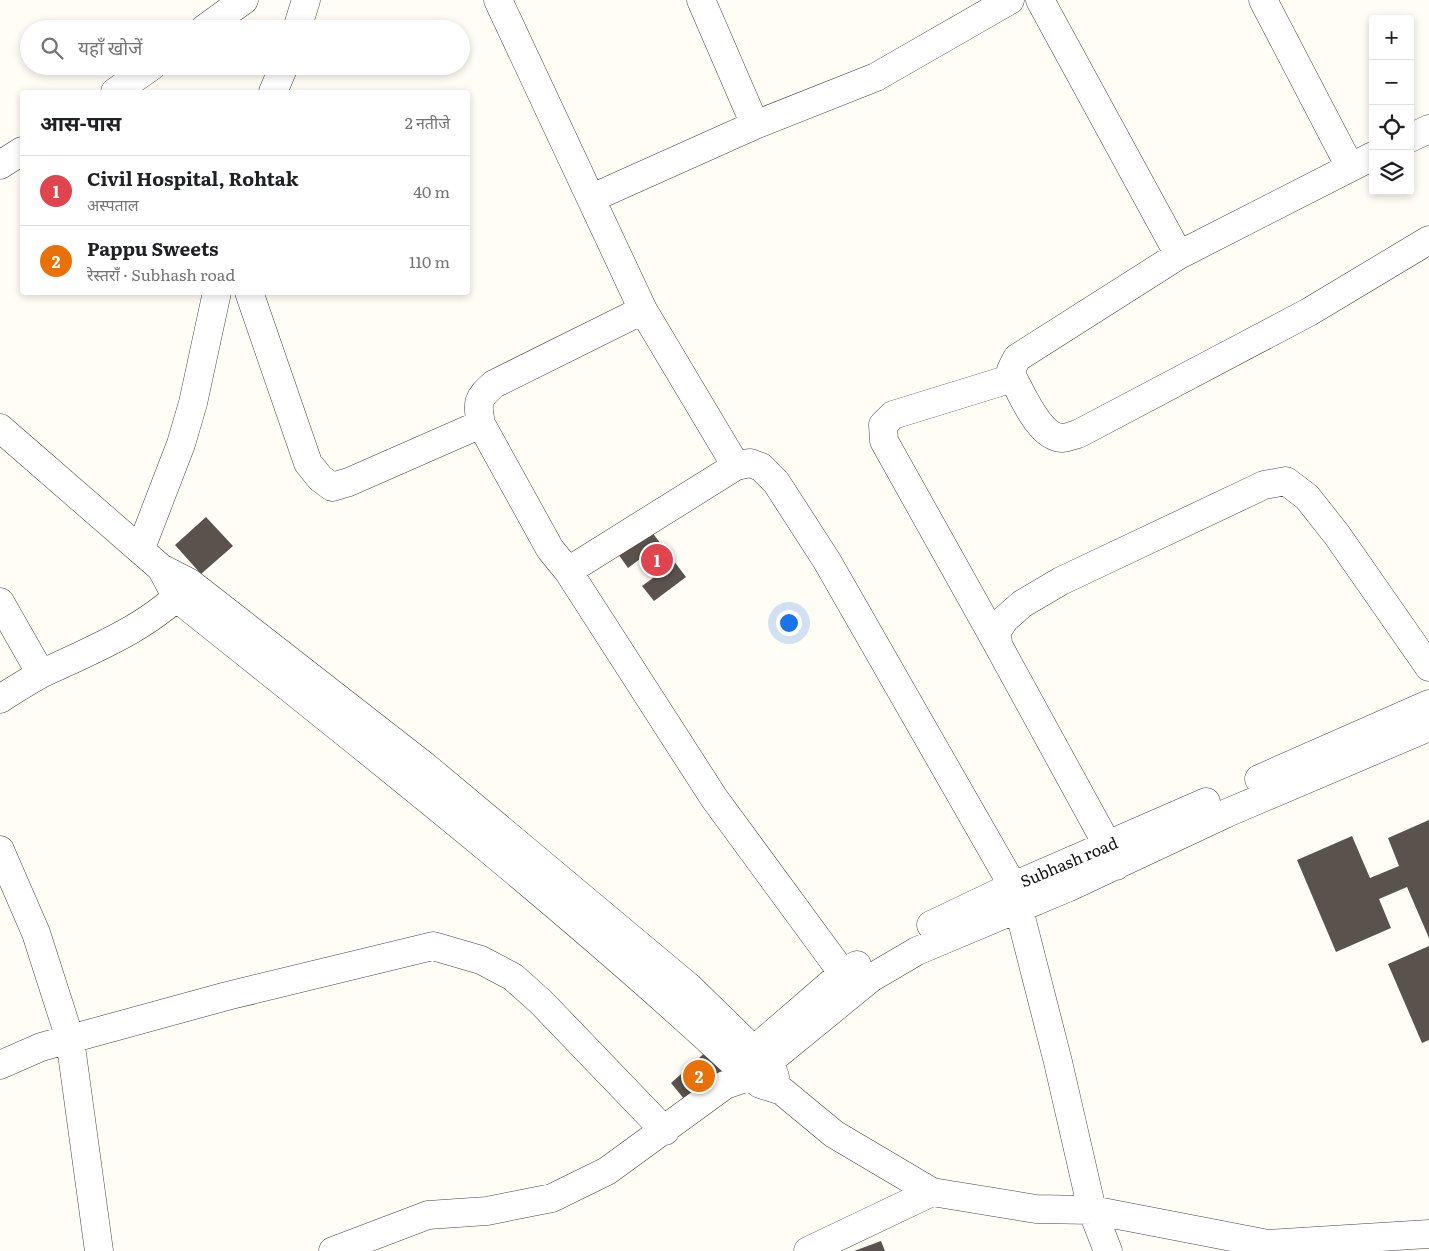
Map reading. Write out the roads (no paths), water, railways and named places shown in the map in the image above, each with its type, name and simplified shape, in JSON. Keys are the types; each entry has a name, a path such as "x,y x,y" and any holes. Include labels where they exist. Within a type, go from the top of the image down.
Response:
{"street":[{"path":"216,20 244,0"},
{"path":"299,20 306,0"},
{"path":"701,0 755,125"},
{"path":"592,198 755,125 876,77 1010,0"},
{"path":"1040,0 1179,255"},
{"path":"1263,0 1362,162 1179,255 1017,358 1011,370 1013,378 1042,429 1052,436 1064,438 1078,434 1309,312 1429,240"},
{"path":"505,2 643,310 736,466"},
{"path":"118,90 139,75"},
{"path":"274,90 280,75"},
{"path":"1414,136 1429,128"},
{"path":"0,165 20,152"},
{"path":"141,548 181,444 193,403 216,295"},
{"path":"250,295 308,463 320,478 332,487 349,482 480,424"},
{"path":"643,310 494,384 481,396 477,407 480,424 550,549 568,571 714,798 849,982"},
{"path":"1013,378 893,415 884,425 884,441 998,645 1112,856"},
{"path":"0,428 141,548 184,590 356,739 515,871 746,1068 772,1068 782,1092 834,1134 932,1192 1036,1209 1092,1210 1259,1248 1429,1234"},
{"path":"568,571 736,466 750,463 761,467 776,482 827,561 1017,897 1092,1210 1108,1251"},
{"path":"998,645 997,631 1005,619 1022,604 1060,581 1264,486 1286,482 1307,497 1337,535 1429,667"},
{"path":"0,699 41,674 106,645 184,590"},
{"path":"0,602 41,674"},
{"name":"Subhash road","path":"333,1251 428,1215 487,1211 552,1198 607,1171 665,1130 746,1068 849,982 935,923 1017,897 1112,856 1222,805 1429,704"},
{"name":"Subhash road","path":"1222,805 1429,727"},
{"path":"0,850 36,933 70,1039 99,1251"},
{"path":"0,1065 41,1048 70,1039 227,996 433,946 481,960 514,977 665,1130"},
{"path":"808,1251 932,1192"}],"place":[{"name":"Civil Hospital, Rohtak","path":"657,560"},
{"name":"Pappu Sweets","path":"699,1076"}]}
